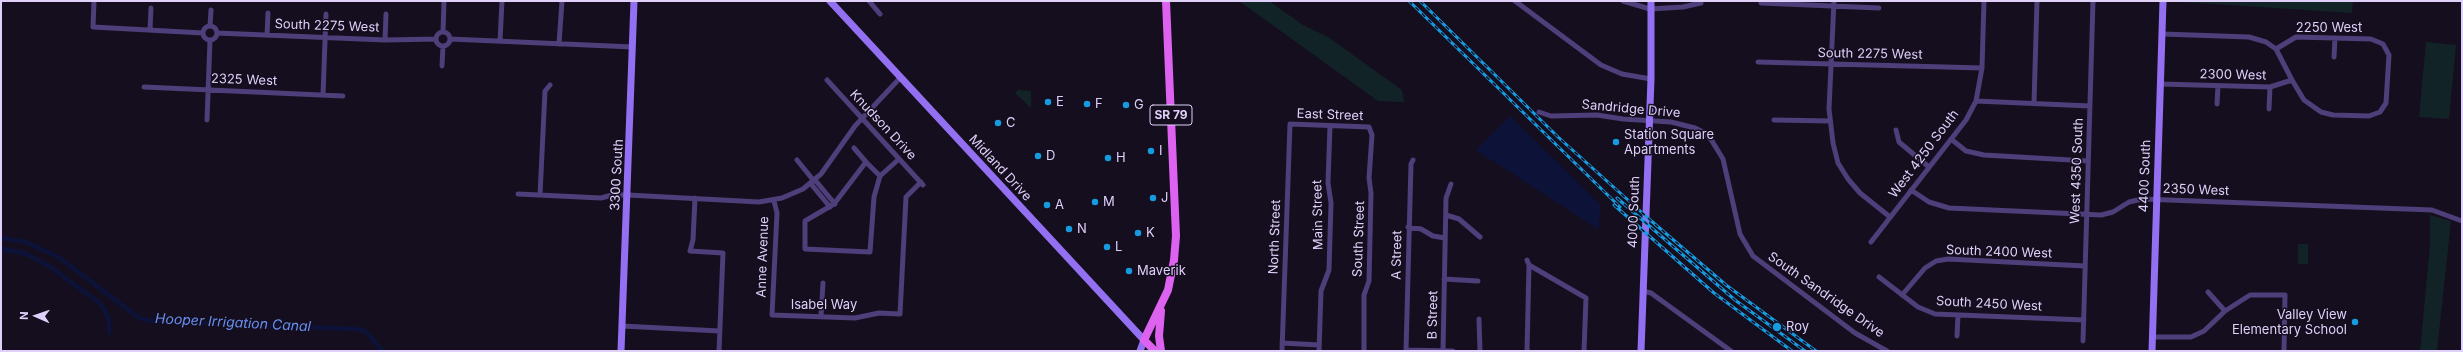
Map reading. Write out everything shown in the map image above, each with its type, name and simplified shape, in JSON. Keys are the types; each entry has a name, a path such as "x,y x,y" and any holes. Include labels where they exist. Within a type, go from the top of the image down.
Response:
{"main road":[{"name":"SR 79","path":"1144,340 1161,308 1168,290 1174,260 1176,236 1166,1"},
{"path":"1161,308 1159,336 1161,351"},
{"name":"Midland Drive","path":"1144,340 1155,351"}],"street":[{"path":"94,1 93,27 203,32"},
{"path":"443,32 444,1"},
{"path":"500,41 502,1"},
{"path":"560,44 562,1"},
{"name":"3300 South","path":"621,351 628,195 634,1"},
{"name":"Midland Drive","path":"830,1 1144,340"},
{"path":"869,1 880,14"},
{"path":"1515,1 1601,65 1622,74 1651,79"},
{"path":"1623,1 1683,7 1701,3"},
{"name":"West 4250 South","path":"1871,242 1966,120 1976,101 1982,68 1984,1"},
{"path":"2034,103 2037,1"},
{"name":"West 4350 South","path":"2083,341 2093,1"},
{"name":"4400 South","path":"2152,351 2163,1"},
{"path":"1761,3 1834,4 1879,8"},
{"path":"1834,4 1830,122 1838,163 1848,179 1860,193 1890,217"},
{"name":"4000 South","path":"1641,351 1650,120 1651,5"},
{"path":"150,30 151,8"},
{"path":"210,26 211,10"},
{"path":"267,35 268,12"},
{"path":"323,95 326,14"},
{"path":"385,40 386,14"},
{"path":"203,32 206,27 215,27 217,33 214,39 210,40"},
{"path":"203,32 205,38 210,40"},
{"path":"443,32 438,34 436,39 439,44 443,46"},
{"path":"443,32 447,34 450,39"},
{"name":"South 2275 West","path":"217,33 385,40 436,39"},
{"path":"2162,34 2249,37 2266,42 2276,49 2292,80"},
{"name":"2250 West","path":"2276,49 2296,37 2371,39 2383,44 2389,55 2387,100 2383,110 2375,115 2334,115 2321,112 2304,100 2292,80"},
{"path":"2334,57 2335,38"},
{"path":"450,39 633,47"},
{"path":"443,46 447,44 450,39"},
{"path":"207,120 210,40"},
{"path":"442,66 443,46"},
{"name":"South 2275 West","path":"1758,62 1982,68"},
{"path":"518,194 601,198 628,195 740,202 774,200 795,193 813,182 828,165 862,118 900,78"},
{"name":"Knudson Drive","path":"827,80 922,183 906,197 900,314"},
{"name":"2300 West","path":"2160,84 2270,87 2292,80"},
{"path":"540,195 545,91 550,85"},
{"path":"2217,104 2218,86"},
{"name":"2325 West","path":"144,87 343,96"},
{"path":"2269,109 2270,87"},
{"path":"1976,101 2090,106"},
{"name":"Sandridge Drive","path":"1539,112 1551,116 1597,115 1650,120 1689,126 1704,133 1712,141 1723,159 1740,234 1753,256"},
{"path":"1774,120 1830,122"},
{"name":"East Street","path":"1290,124 1369,127"},
{"name":"North Street","path":"1282,351 1290,124"},
{"name":"Main Street","path":"1319,348 1321,291 1329,270 1332,203 1328,183 1330,126"},
{"name":"South Street","path":"1364,351 1364,295 1369,281 1371,193 1369,178 1372,135 1369,127"},
{"path":"1896,130 1899,142 1929,167"},
{"path":"1951,139 1966,150 1984,155 2088,161"},
{"path":"854,148 880,176"},
{"path":"866,162 832,205 805,221 805,249 870,252 874,197 880,176 899,159"},
{"path":"797,160 832,205"},
{"name":"A Street","path":"1406,350 1408,227 1411,164 1413,160"},
{"name":"B Street","path":"1443,351 1446,198 1451,184"},
{"name":"2350 West","path":"1911,190 1929,202 1949,208 2101,215 2113,212 2129,202 2156,200 2432,210 2462,221"},
{"path":"695,198 693,240 690,251 723,253 719,351"},
{"name":"Anne Avenue","path":"772,315 777,213 774,200"},
{"path":"1446,215 1459,219 1480,237"},
{"path":"1408,227 1420,229 1433,236 1445,238"},
{"name":"South Sandridge Drive","path":"1753,256 1855,332 1887,351"},
{"name":"South 2400 West","path":"1902,295 1925,268 1942,260 2086,266"},
{"path":"1527,351 1528,262 1586,298 1584,351"},
{"name":"South 2450 West","path":"1879,277 1918,308 1935,314 2084,320"},
{"name":"B Street","path":"1444,279 1478,281"},
{"path":"821,316 822,283"},
{"path":"1643,291 1651,292 1731,351"},
{"path":"2208,292 2225,311"},
{"path":"2152,337 2191,337 2204,331 2225,311 2250,295 2285,295 2284,351"},
{"name":"Isabel Way","path":"772,315 855,318 879,313 900,314"},
{"path":"1957,336 1958,315"},
{"path":"1479,319 1480,351"},
{"path":"622,326 720,331"},
{"path":"1140,351 1144,340"},
{"path":"1282,343 1319,348"},
{"path":"1406,350 1453,351"}],"shaded area":[{"path":"1239,1 1269,1 1303,25 1328,37 1402,90 1404,102 1378,101"},
{"path":"2166,1 2353,1 2352,13"},
{"path":"2426,42 2456,45 2449,119 2419,117"},
{"path":"1018,90 1031,91 1031,108 1015,93"},
{"path":"1510,116 1600,204 1599,230 1476,150"},
{"path":"2430,215 2451,221 2437,351 2420,351 2430,246"},
{"path":"2298,244 2308,244 2308,264 2298,264"}],"waterway":[{"name":"Hooper Irrigation Canal","path":"1,238 26,242 60,258 139,318 152,321 356,329 365,331 383,351"},
{"path":"1,249 24,253 49,266 101,304 109,319 109,333"}],"railway":[{"path":"1409,1 1620,207"},
{"path":"1420,1 1558,137 1649,219 1726,285 1816,351"},
{"path":"1617,198 1735,300 1805,351"},
{"path":"1614,205 1714,293 1792,351"}],"place":[{"name":"E","path":"1048,102"},
{"name":"F","path":"1087,104"},
{"name":"G","path":"1126,105"},
{"name":"C","path":"998,123"},
{"name":"Station Square Apartments","path":"1616,142"},
{"name":"I","path":"1151,151"},
{"name":"D","path":"1038,156"},
{"name":"H","path":"1108,158"},
{"name":"J","path":"1153,198"},
{"name":"M","path":"1095,202"},
{"name":"A","path":"1047,205"},
{"name":"N","path":"1069,229"},
{"name":"K","path":"1138,233"},
{"name":"L","path":"1107,247"},
{"name":"Maverik","path":"1129,271"},
{"name":"Valley View Elementary School","path":"2355,322"},
{"name":"Roy","path":"1777,327"}]}
